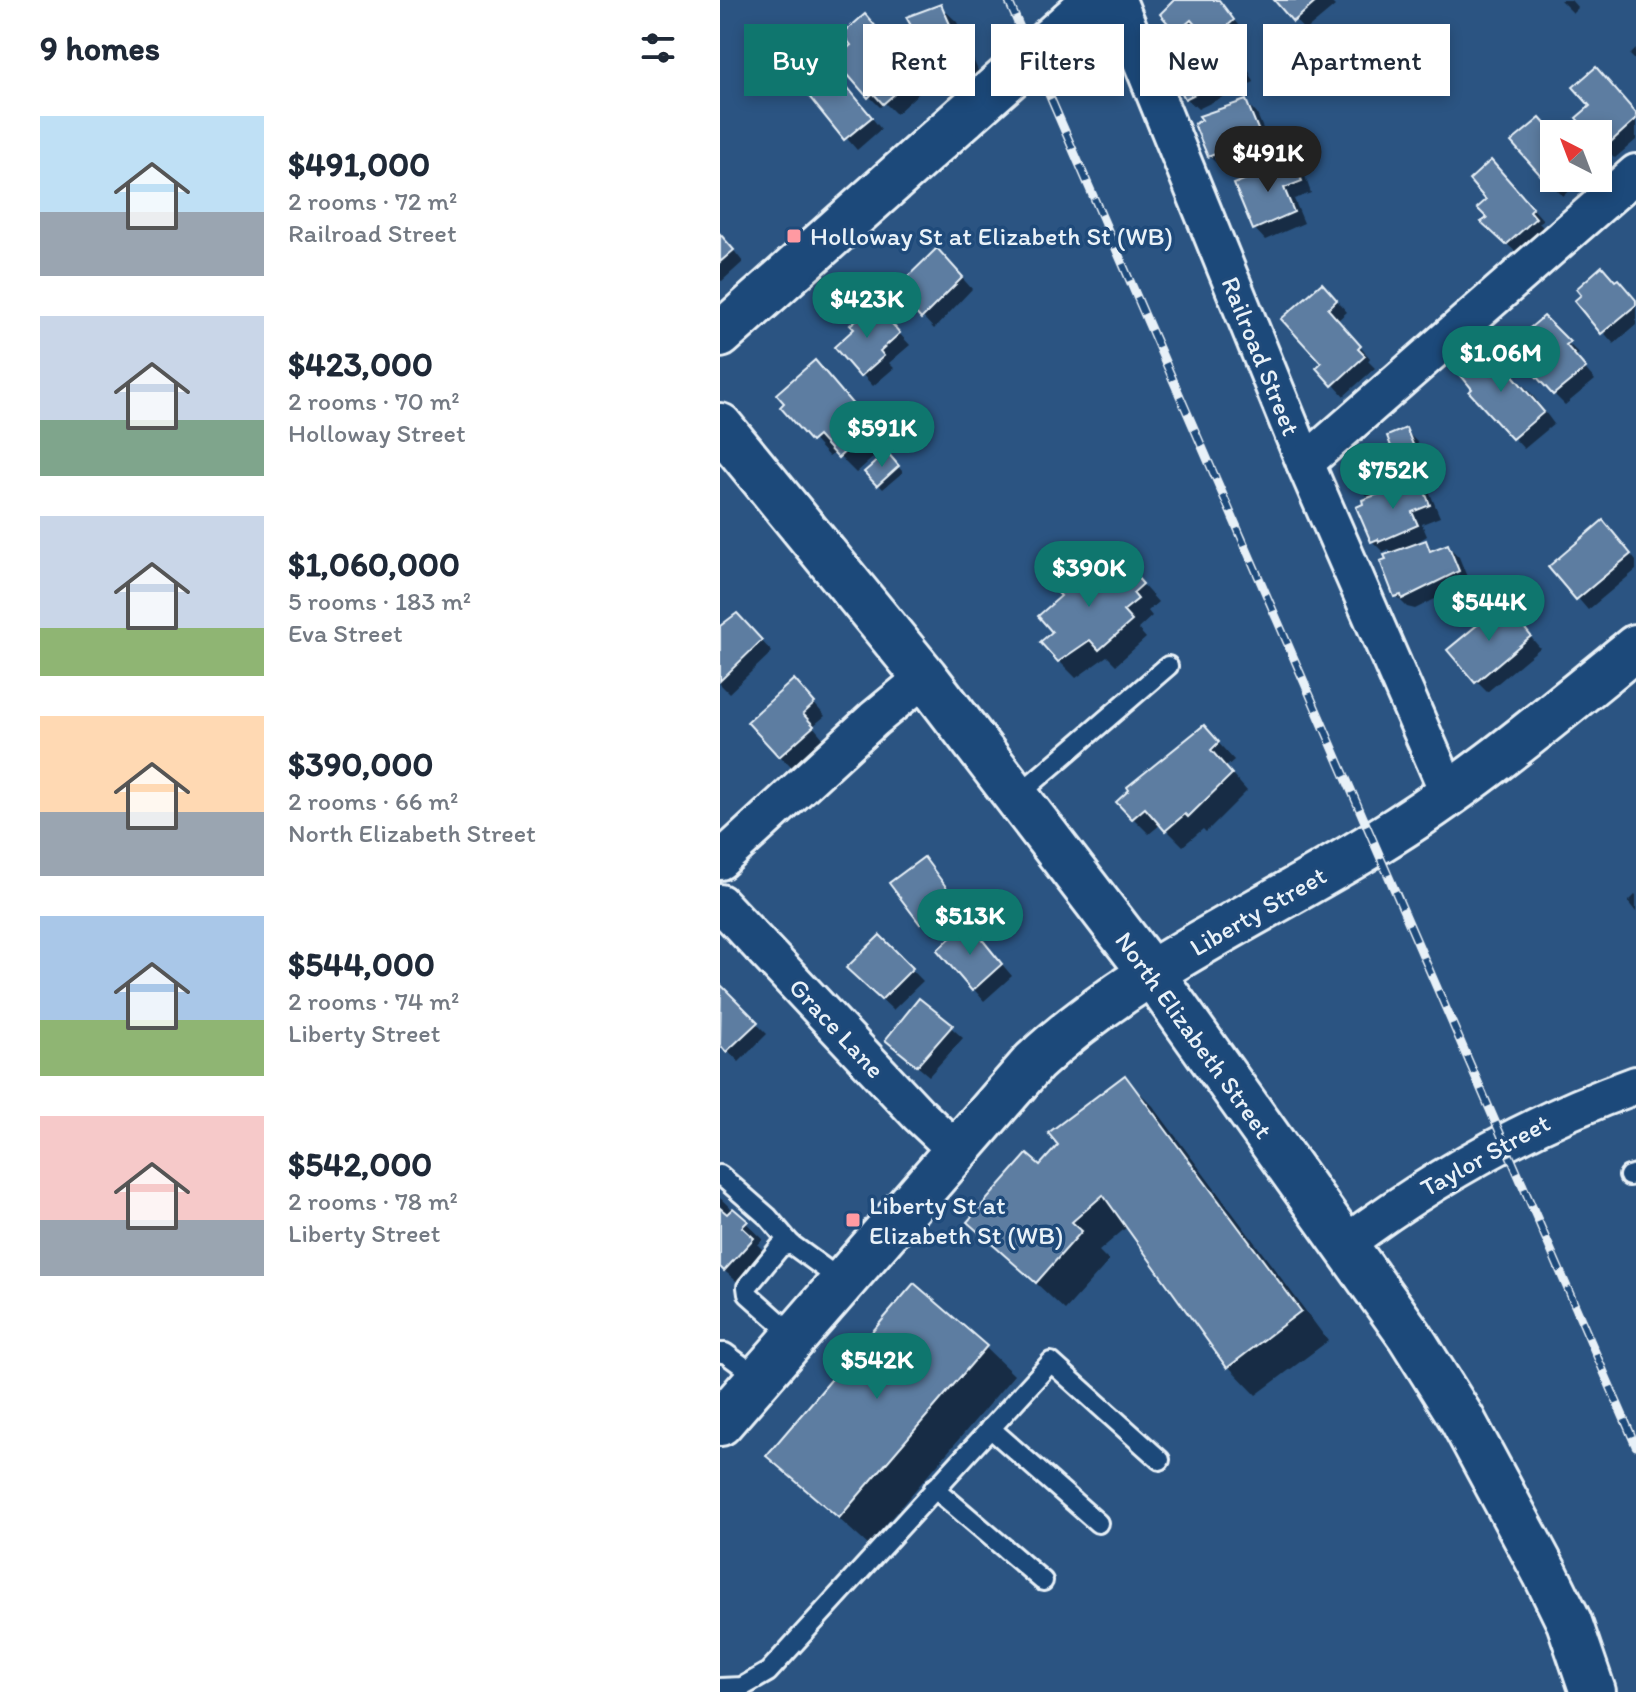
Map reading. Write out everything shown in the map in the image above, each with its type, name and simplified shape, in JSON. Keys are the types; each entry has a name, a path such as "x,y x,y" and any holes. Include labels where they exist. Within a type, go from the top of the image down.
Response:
{"main road":[{"path":"720,335 1083,11"},
{"name":"North Elizabeth Street","path":"720,426 925,677 1152,974 1410,1336 1462,1419 1563,1610 1593,1692"},
{"name":"Liberty Street","path":"720,1423 1034,1062 1073,1025 1152,974 1450,796 1636,647"}],"street":[{"name":"Railroad Street","path":"1117,0 1305,463 1450,796"},
{"path":"1305,463 1636,173"},
{"path":"720,861 874,719 925,677"},
{"name":"Grace Lane","path":"720,903 918,1114 957,1151"},
{"name":"Taylor Street","path":"1344,1245 1401,1202 1525,1129 1636,1085"}],"lane":[{"path":"1016,797 1168,666"},
{"path":"720,1175 768,1217 791,1244 843,1281"},
{"path":"791,1244 780,1247 747,1287 748,1294 795,1336"},
{"path":"720,1353 725,1353 759,1378"},
{"path":"720,1688 742,1687 768,1672 1051,1362 1160,1460"},
{"path":"990,1428 1098,1523"},
{"path":"934,1488 1043,1581"}],"building":[{"path":"1174,0 1219,0 1234,20 1230,24 1194,24 1191,20 1186,24 1168,24 1160,14"},
{"path":"1274,0 1318,0 1293,22"},
{"path":"941,4 950,24 910,24 906,17"},
{"path":"865,14 874,24 863,24 863,92 847,74 847,48 851,45 847,40 847,30"},
{"path":"1596,67 1636,113 1636,119 1612,141 1612,120 1576,118 1590,106 1573,87"},
{"path":"847,87 872,117 844,140 809,96 847,96"},
{"path":"876,96 892,96 883,104"},
{"path":"1246,100 1262,139 1217,160 1215,154 1208,157 1194,124 1202,120 1199,116"},
{"path":"1540,118 1540,175 1511,142"},
{"path":"1293,160 1302,181 1284,188 1294,212 1253,230 1234,184"},
{"path":"1491,160 1533,208 1530,211 1536,218 1506,245 1481,222 1487,218 1477,208 1486,200 1469,180"},
{"path":"720,234 734,250 720,262"},
{"path":"937,248 963,277 921,319 895,289"},
{"path":"1602,266 1615,281 1618,279 1636,300 1636,305 1601,334 1574,301 1581,295 1576,289"},
{"path":"1322,283 1337,300 1328,309 1361,346 1358,349 1365,356 1332,386 1316,368 1321,363 1281,319"},
{"path":"875,304 900,333 880,351 884,356 860,377 834,347 854,329 850,325"},
{"path":"1544,316 1570,342 1566,345 1586,368 1553,395 1514,352 1517,350 1511,344"},
{"path":"1489,347 1544,412 1512,439 1469,392 1472,389 1459,373"},
{"path":"815,360 872,427 838,458 818,436 811,442 780,407 784,403 776,394"},
{"path":"1406,428 1422,466 1386,483 1384,478 1358,489 1348,467 1392,449 1387,436"},
{"path":"887,452 899,466 877,486 864,472"},
{"path":"1420,479 1430,505 1412,512 1418,525 1379,542 1378,539 1371,542 1356,507 1363,504 1362,500"},
{"path":"1603,520 1631,554 1576,600 1548,567"},
{"path":"1426,540 1430,551 1448,544 1459,571 1402,599 1401,595 1394,597 1380,561 1386,559 1384,555"},
{"path":"1103,559 1115,573 1125,564 1143,584 1133,593 1138,599 1123,611 1132,621 1099,650 1090,640 1058,662 1040,642 1052,632 1038,616 1061,596 1050,584 1069,567 1080,580"},
{"path":"1504,603 1531,636 1475,683 1447,650"},
{"path":"737,613 762,640 720,681 720,626"},
{"path":"794,679 815,703 803,714 814,726 779,757 747,722"},
{"path":"1204,725 1219,742 1211,750 1232,774 1188,817 1185,814 1165,831 1145,808 1132,819 1116,802 1129,790 1127,787"},
{"path":"924,857 955,899 920,924 889,883"},
{"path":"968,922 1002,964 972,991 937,950"},
{"path":"880,935 913,968 881,1000 846,968"},
{"path":"721,985 758,1022 726,1052 720,1045"},
{"path":"919,998 953,1025 917,1066 885,1040"},
{"path":"1125,1075 1301,1311 1227,1368 1103,1195 1072,1222 1082,1231 1036,1283 967,1222 1027,1154 1040,1165 1058,1145 1048,1133"},
{"path":"720,1208 727,1214 733,1208 748,1221 742,1227 754,1238 724,1271 720,1267"},
{"path":"914,1283 987,1346 839,1518 766,1456"}],"railway":[{"path":"1008,0 1636,1446"}],"place":[{"name":"Holloway St at Elizabeth St (WB)","path":"794,236"},
{"name":"Liberty St at Elizabeth St (WB)","path":"853,1220"}]}
